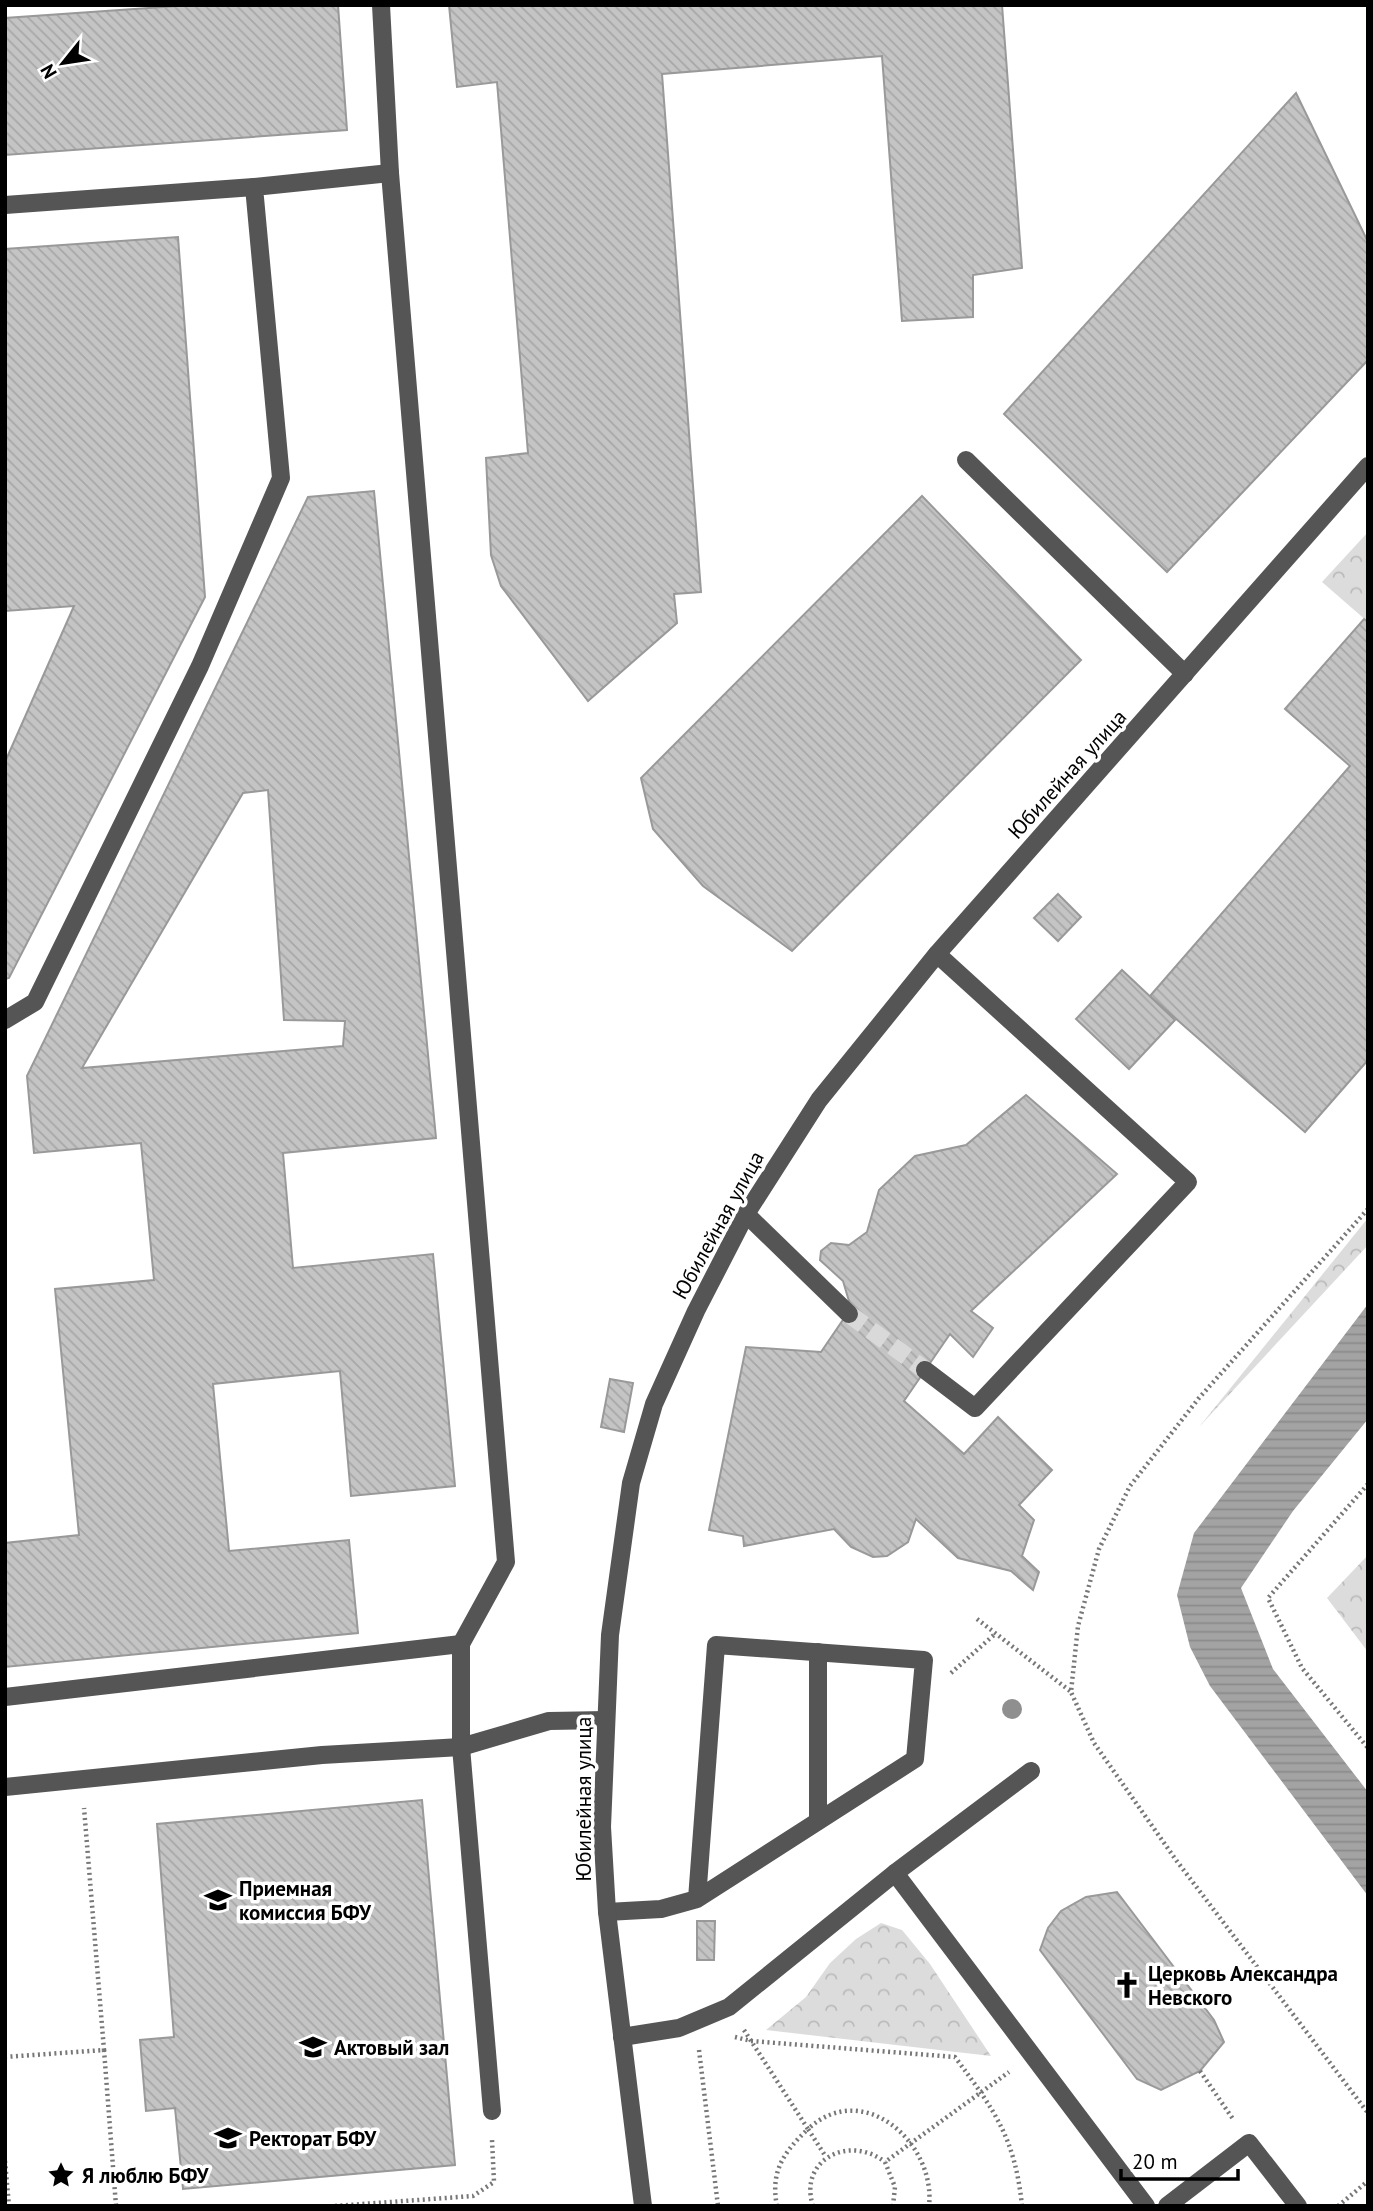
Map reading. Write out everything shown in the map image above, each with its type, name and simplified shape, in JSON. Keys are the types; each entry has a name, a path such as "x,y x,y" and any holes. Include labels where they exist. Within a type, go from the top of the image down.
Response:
{"street":[{"path":"381,5 390,173 506,1562 461,1644 461,1747 492,2111"},
{"path":"5,205 254,187 390,173"},
{"path":"5,1020 35,1002 200,666 281,478 254,187"},
{"path":"966,460 1185,674"},
{"name":"Юбилейная улица","path":"643,2206 607,1912 603,1827 610,1635 631,1483 654,1404 696,1311 746,1214 819,1100 937,954 1368,467"},
{"path":"925,1370 975,1408 1188,1182 937,954"},
{"path":"746,1214 849,1314"},
{"path":"5,1697 461,1644"},
{"path":"607,1912 662,1909 697,1899 915,1759 924,1660 716,1645 697,1899"},
{"path":"818,1652 818,1821"},
{"path":"5,1787 322,1755 461,1747 549,1721 606,1720"},
{"path":"622,2037 679,2028 729,2007 895,1873 1031,1771"},
{"path":"895,1873 1146,2206"},
{"path":"1167,2206 1249,2143 1298,2206"}],"path":[{"path":"1071,1692 1078,1626 1099,1549 1130,1486 1199,1398 1368,1209"},
{"path":"1368,1484 1268,1598 1302,1668 1368,1748"},
{"path":"977,1619 1071,1692 1094,1743 1169,1850 1368,2113"},
{"path":"920,1702 995,1634"},
{"path":"81,1779 116,2206"},
{"path":"729,2007 826,2157"},
{"path":"729,2035 751,2041 954,2057 981,2092 1006,2134 1018,2167 1022,2206"},
{"path":"698,2041 718,2206"},
{"path":"5,2057 104,2050"},
{"path":"885,2162 1032,2056"},
{"path":"1200,2071 1249,2143"},
{"path":"335,2206 397,2204 472,2196 494,2182 492,2111"},
{"path":"777,2206 775,2193 778,2168 787,2150 816,2122 842,2112 869,2112 890,2121 913,2144 928,2174 929,2206"},
{"path":"813,2206 811,2179 826,2157 842,2150 862,2149 872,2151 885,2162 895,2187 893,2206"},
{"path":"5,2161 9,2206"},
{"path":"1338,2206 1368,2181"}],"green space":[{"path":"1368,532 1368,622 1322,582"},
{"path":"1368,1218 1368,1245 1199,1427"},
{"path":"1368,1555 1368,1652 1327,1598"},
{"path":"881,1923 902,1930 930,1964 991,2056 766,2030 806,1997 830,1963 856,1939"}],"shaded area":[{"path":"1368,1304 1368,1419 1293,1511 1241,1588 1273,1669 1368,1792 1368,1896 1210,1686 1190,1647 1177,1595 1194,1533"}],"building":[{"path":"192,5 338,5 347,130 5,155 5,18"},
{"path":"449,5 1002,5 1022,268 973,275 973,317 902,321 882,56 662,74 701,592 674,594 677,623 588,701 501,586 491,555 486,458 528,453 497,82 457,87"},
{"path":"1296,93 1368,242 1368,360 1167,572 1004,414"},
{"path":"178,237 205,597 9,978 5,979 5,762 74,606 5,611 5,249"},
{"path":"374,491 436,1138 283,1153 293,1268 433,1254 455,1486 351,1496 340,1371 213,1384 229,1551 349,1540 358,1633 5,1667 5,1543 79,1535 55,1289 154,1280 141,1143 34,1153 27,1076 308,497","holes":["268,790 284,1020 345,1021 343,1046 82,1068 243,793"]},
{"path":"922,496 1081,660 792,951 703,886 653,829 641,778"},
{"path":"1364,619 1368,622 1368,1060 1305,1132 1150,996 1350,766 1285,709"},
{"path":"1058,894 1081,917 1058,941 1034,918"},
{"path":"1122,970 1175,1020 1129,1069 1076,1019"},
{"path":"1026,1095 1117,1174 971,1311 993,1328 973,1357 950,1334 904,1401 964,1454 998,1417 1052,1470 1019,1505 1034,1520 1022,1556 1039,1572 1033,1590 1011,1571 958,1558 916,1519 908,1542 887,1556 873,1557 851,1547 834,1529 744,1546 743,1536 709,1530 746,1347 821,1352 851,1308 843,1281 820,1260 821,1251 831,1243 849,1245 867,1232 879,1190 915,1156 966,1145"},
{"path":"610,1379 633,1383 624,1432 601,1427"},
{"path":"422,1800 455,2165 183,2189 175,2108 146,2111 140,2040 174,2037 157,1824"},
{"name":"Церковь Александра Невского","path":"1117,1892 1214,2020 1224,2042 1200,2071 1161,2090 1137,2079 1040,1950 1048,1928 1061,1911 1086,1897"},
{"path":"697,1921 715,1921 714,1960 697,1960"}],"tunnel":[{"path":"849,1314 925,1370"}],"place":[{"name":"Приемная комиссия БФУ","path":"218,1900"},
{"name":"Церковь Александра Невского","path":"1127,1985"},
{"name":"Актовый зал","path":"313,2047"},
{"name":"Ректорат БФУ","path":"228,2138"},
{"name":"Я люблю БФУ","path":"61,2175"}]}
